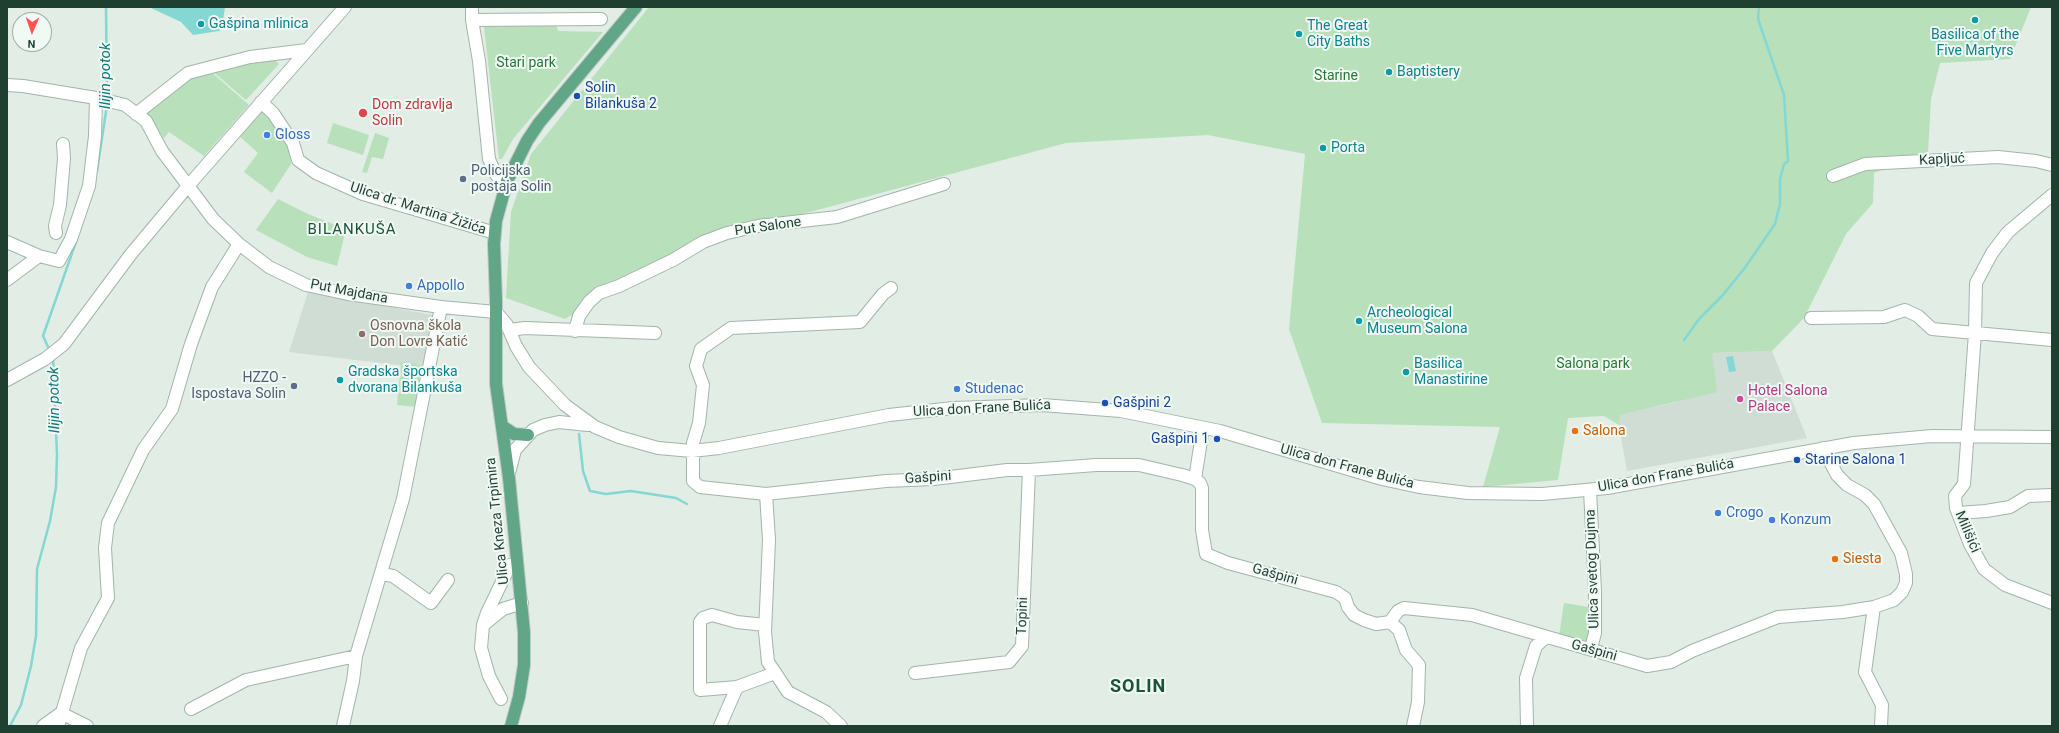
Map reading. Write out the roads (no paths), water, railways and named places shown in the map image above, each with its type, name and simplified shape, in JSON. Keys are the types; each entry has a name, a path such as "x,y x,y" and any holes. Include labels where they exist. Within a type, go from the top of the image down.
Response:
{"main road":[{"name":"Ulica Kneza Trpimira","path":"511,726 524,665 524,632 509,478 496,384 494,233 498,208 507,181 527,141 539,123 636,7"},
{"path":"502,426 514,434 528,435"}],"street":[{"path":"7,380 51,355 64,344 131,254 261,102 346,7"},
{"path":"472,7 472,20 479,62 489,159 498,177 507,181"},
{"path":"472,20 553,13 601,19"},
{"path":"136,114 188,73 250,57 307,50"},
{"name":"Put Majdana","path":"7,85 23,86 125,105 146,121 162,151 212,219 239,244 270,268 306,285 348,294 441,307 496,312"},
{"path":"7,242 39,256 59,261 71,239 89,186 103,100"},
{"name":"Ulica dr. Martina Žižića","path":"261,102 273,113 293,143 298,160 316,173 363,194 494,233"},
{"path":"63,144 64,158 60,205 56,226 53,230 71,239"},
{"name":"Kapljuć","path":"1834,176 1865,164 1998,157 2036,160 2052,165"},
{"name":"Put Salone","path":"575,331 579,316 589,302 599,292 619,286 709,240 727,233 758,226 837,217 944,184"},
{"name":"Milišići","path":"2052,195 2008,232 1980,273 1976,283 1964,484 1955,496 1958,513 1970,544 1984,569 2005,585 2052,603"},
{"path":"58,726 81,648 108,598 105,548 108,523 143,450 172,409 190,344 212,287 239,244"},
{"path":"7,280 39,256"},
{"path":"692,451 699,423 703,385 696,366 701,349 731,328 860,322 883,294 891,288"},
{"path":"343,726 353,681 356,656 382,574 403,499 441,307"},
{"path":"1811,318 1884,317 1905,310 1918,316 1932,329 2052,340"},
{"name":"Ulica don Frane Bulića","path":"496,312 502,318 520,353 536,376 565,405 592,426"},
{"path":"509,330 526,328 655,333"},
{"name":"Ulica don Frane Bulića","path":"509,478 513,453 528,435 538,427 553,423 577,423 592,426 619,437 658,448 692,451 769,439 884,416 953,408 1050,405 1122,411 1202,428 1382,479 1418,487 1494,494 1552,494 1590,490 1823,448 1901,438 1967,436 2052,437"},
{"name":"Gašpini","path":"1195,479 1202,428"},
{"name":"Gašpini","path":"692,451 693,481 700,487 766,494 886,481 934,479 1007,470 1029,470 1096,465 1138,465 1195,479 1202,488 1202,530 1206,554 1228,563 1336,592 1344,598 1354,615 1376,624 1390,622 1398,611 1404,608 1472,616 1545,638 1591,648 1607,655 1647,666 1671,662 1692,651 1778,617 1843,612 1874,607 1894,600 1902,592 1906,583 1906,574 1901,553 1874,504 1865,495 1848,485 1837,475 1823,448"},
{"name":"Topini","path":"915,673 1009,662 1022,646 1029,470"},
{"name":"Ulica svetog Dujma","path":"1590,490 1595,591 1595,633 1591,648"},
{"path":"766,494 770,540 766,625 768,662 788,692 826,712 841,726"},
{"path":"1958,513 2010,507 2028,496 2052,495"},
{"path":"501,699 489,676 481,648 483,625 487,612 510,565"},
{"path":"382,574 393,576 431,603 448,580"},
{"path":"483,625 503,608 522,603"},
{"path":"1874,607 1865,672 1882,705 1881,726"},
{"path":"766,625 737,622 712,615 703,618 700,622 700,690 737,687 775,673"},
{"path":"1390,622 1399,630 1406,650 1419,665 1418,702 1413,726"},
{"path":"1527,726 1526,678 1536,646 1545,638"},
{"path":"191,709 246,680 356,656"},
{"path":"720,726 737,687"},
{"path":"43,726 61,713"},
{"path":"61,713 87,726"}],"water":[{"path":"140,7 225,7 222,28 219,31 193,35 181,22 151,8"},
{"path":"1733,356 1736,371 1729,372 1726,357"}],"waterway":[{"name":"Ilijin potok","path":"106,7 107,96"},
{"path":"1684,340 1699,319 1722,296 1744,269 1775,224 1780,204 1780,179 1784,164 1788,161 1784,95 1758,19 1759,7"},
{"name":"Ilijin potok","path":"97,171 107,105"},
{"name":"Ilijin potok","path":"50,351 43,336 77,239"},
{"name":"Ilijin potok","path":"10,726 21,705 31,666 36,636 37,569 50,521 56,487 57,455 53,357"},
{"path":"579,434 583,471 590,491 606,494 631,491 676,498 687,504"}],"place":[{"name":"Basilica of the Five Martyrs","path":"1975,20"},
{"name":"Gašpina mlinica","path":"201,24"},
{"name":"The Great City Baths","path":"1299,34"},
{"name":"Baptistery","path":"1389,72"},
{"name":"Solin Bilankuša 2","path":"577,96"},
{"name":"Dom zdravlja Solin","path":"363,113"},
{"name":"Gloss","path":"267,135"},
{"name":"Porta","path":"1323,148"},
{"name":"Policijska postaja Solin","path":"463,179"},
{"name":"Appollo","path":"409,286"},
{"name":"Archeological Museum Salona","path":"1359,321"},
{"name":"Osnovna škola Don Lovre Katić","path":"362,334"},
{"name":"Basilica Manastirine","path":"1406,372"},
{"name":"Gradska športska dvorana Bilankuša","path":"340,380"},
{"name":"HZZO - Ispostava Solin","path":"294,386"},
{"name":"Studenac","path":"957,389"},
{"name":"Hotel Salona Palace","path":"1740,399"},
{"name":"Gašpini 2","path":"1105,403"},
{"name":"Salona","path":"1575,431"},
{"name":"Gašpini 1","path":"1217,439"},
{"name":"Starine Salona 1","path":"1797,460"},
{"name":"Crogo","path":"1718,513"},
{"name":"Konzum","path":"1772,520"},
{"name":"Siesta","path":"1835,559"}],"district":[{"name":"BILANKUŠA","path":"352,230"},
{"name":"SOLIN","path":"1138,687"}],"park label":[{"name":"Stari park","path":"526,63"},
{"name":"Starine","path":"1336,76"},
{"name":"Salona park","path":"1593,364"}]}
